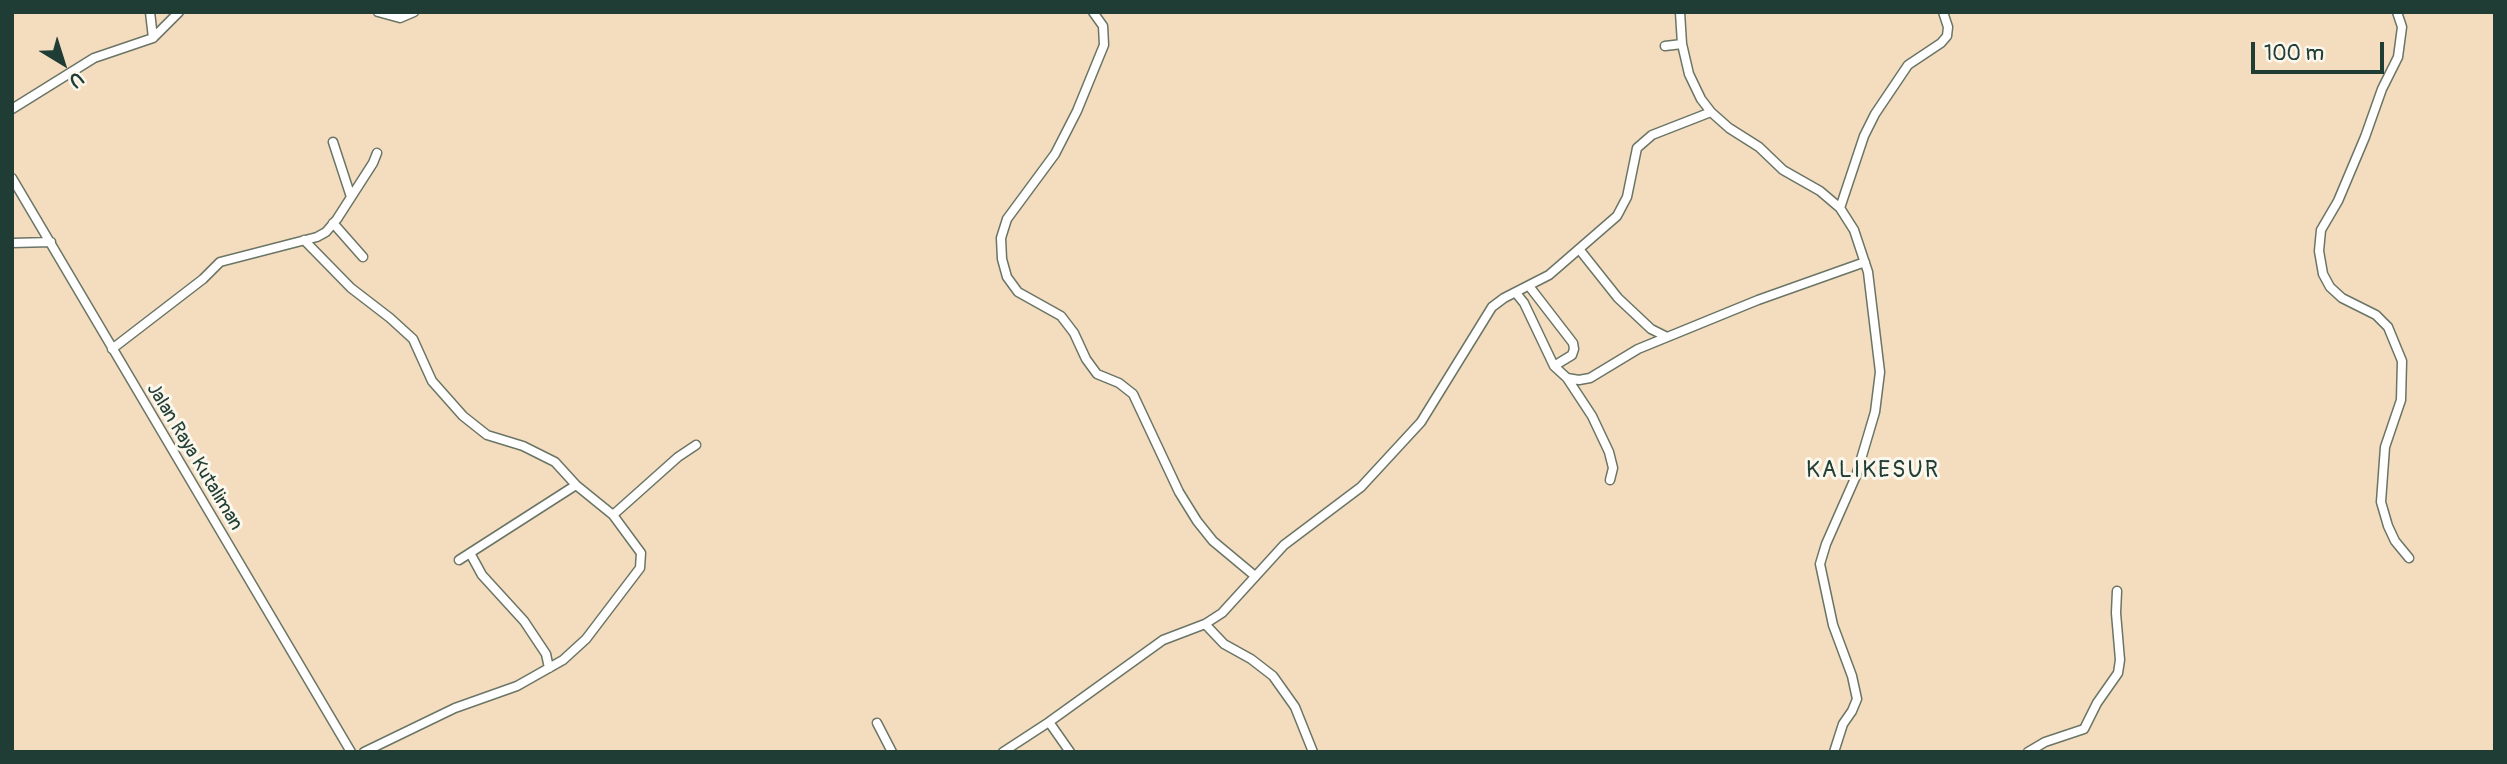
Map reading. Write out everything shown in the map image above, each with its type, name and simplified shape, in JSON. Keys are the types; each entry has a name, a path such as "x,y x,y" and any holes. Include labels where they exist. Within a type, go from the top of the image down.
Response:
{"street":[{"path":"150,12 153,38"},
{"path":"12,109 94,58 153,38 179,12"},
{"path":"378,12 400,18 414,12"},
{"path":"1093,12 1103,26 1104,45 1077,111 1055,154 1007,219 1001,238 1002,259 1007,277 1018,292 1061,316 1097,374 1119,383 1133,394 1179,492 1197,521 1213,541 1255,576"},
{"path":"1680,12 1682,44 1689,74 1701,99 1729,128 1759,147 1783,170 1820,191 1840,208 1854,230 1865,262 1881,372 1875,412 1856,475 1820,564 1833,625 1852,676 1857,699 1853,711 1843,724 1835,752"},
{"path":"1840,208 1864,136 1875,114 1908,65 1947,36 1948,27 1943,12"},
{"path":"2398,12 2402,27 2398,57 2382,89 2338,201 2320,230 2319,251 2323,274 2330,287 2342,298 2376,315 2388,327 2402,361 2401,400 2385,447 2381,502 2391,533 2409,558"},
{"path":"1665,46 1682,44"},
{"path":"1003,752 1163,640 1205,624 1222,613 1284,545 1361,487 1390,457 1421,422 1488,313 1498,302 1549,275 1616,216 1629,188 1637,148 1652,135 1711,112"},
{"path":"333,142 351,197"},
{"path":"112,349 203,279 220,262 326,232 377,153"},
{"name":"Jalan Raya Kutaliman","path":"12,178 351,752"},
{"path":"333,223 363,257"},
{"path":"304,240 351,288 413,339 432,381 463,416 487,435 523,446 555,462 576,485 613,514 641,553 640,568 586,639 563,660 517,686 455,708 364,752"},
{"path":"12,243 51,242"},
{"path":"1579,249 1618,298 1651,329 1667,337"},
{"path":"1567,378 1590,379 1638,349 1758,300 1865,262"},
{"path":"1529,286 1573,343 1572,355 1554,366"},
{"path":"1516,293 1524,303 1554,366 1567,378 1591,416 1609,452 1613,468 1610,480"},
{"path":"613,514 678,457 696,445"},
{"path":"459,560 576,485"},
{"path":"470,553 482,575 524,621 546,654 549,668"},
{"path":"2028,752 2045,742 2084,729 2097,703 2118,673 2120,660 2117,591"},
{"path":"1205,624 1224,644 1251,659 1273,676 1295,707 1313,752"},
{"path":"1049,722 1070,752"},
{"path":"877,723 892,752"}],"district":[{"name":"KALIKESUR","path":"1873,471"}]}
